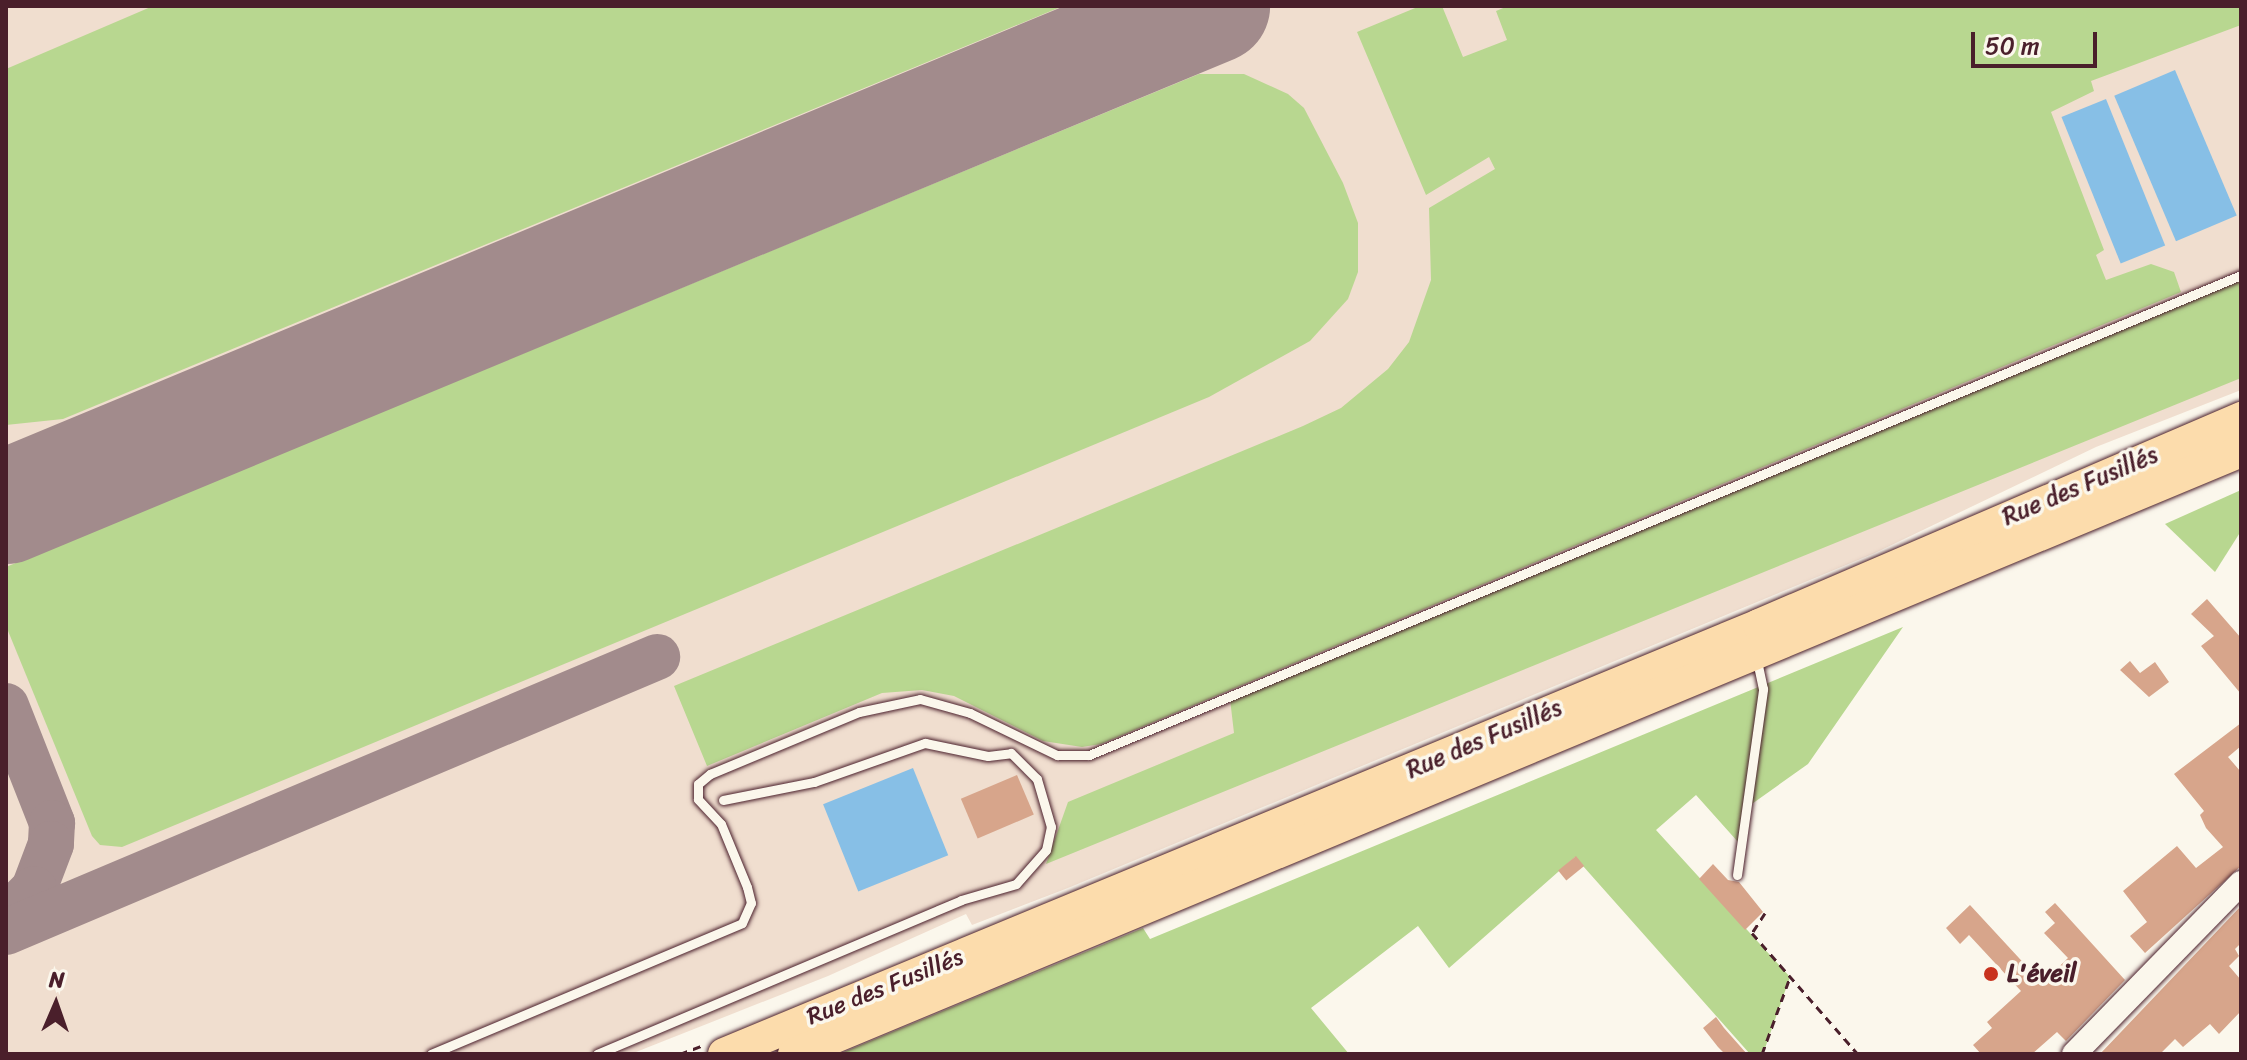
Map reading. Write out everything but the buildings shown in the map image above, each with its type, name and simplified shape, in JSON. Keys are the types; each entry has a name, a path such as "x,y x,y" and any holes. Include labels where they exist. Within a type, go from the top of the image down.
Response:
{"highway":[{"name":"Rue des Fusillés","path":"724,1054 1759,625 2241,418"},
{"name":"Rue des Fusillés","path":"794,1054 2241,451"}],"street":[{"path":"2074,1054 2241,883"}],"lane":[{"path":"431,1054 742,923 751,903 747,887 721,824 698,799 698,784 710,774 894,701 920,699 970,713 1057,755 1089,755 2241,275"},
{"path":"1737,875 1763,689 1754,653"},
{"path":"1011,753 1018,738"},
{"path":"723,800 814,782 925,743 988,756 1011,753"},
{"path":"597,1054 961,900 1016,884 1046,850 1051,827 1037,779 1011,753"}],"path":[{"path":"1765,913 1752,933 1858,1054"},
{"path":"1762,1054 1790,977"}],"shaded area":[{"path":"6,6 2241,6 2241,390 2096,447 1875,553 1068,888 972,925 966,914 828,976 631,1054 6,1054"}],"green space":[{"path":"153,6 1063,6 63,419 6,425 6,69"},
{"path":"1420,6 1442,6 1463,57 1507,40 1496,11 1508,6 2241,6 2241,25 2091,81 2094,91 2051,112 2104,250 2096,255 2106,280 2151,264 2174,272 2181,292 1101,744 1082,747 1043,741 954,696 922,690 882,693 707,766 674,686 1303,426 1341,408 1388,369 1409,342 1431,280 1429,208 1495,169 1489,157 1426,195 1357,32"},
{"path":"1199,74 1244,74 1288,94 1304,108 1343,183 1358,223 1358,272 1348,299 1310,341 1209,397 122,847 100,845 92,836 6,626 6,567"},
{"path":"2241,275 2241,378 1046,864 1068,802 1234,733 1230,699"},
{"path":"2241,490 2241,531 2215,572 2165,524"},
{"path":"1903,627 1808,764 1749,806 1738,842 1696,795 1656,830 1790,977 1763,1054 1750,1054 1575,857 1449,968 1418,926 1311,1008 1349,1054 839,1054 1143,928 1150,939"}],"water":[{"path":"2175,70 2237,215 2176,241 2114,96"},
{"path":"2106,99 2165,245 2121,263 2061,117"},
{"path":"913,768 948,855 858,891 823,804"}],"taxiway":[{"path":"1090,57 1154,25 1177,6"},
{"path":"6,477 51,476 106,465"},
{"path":"6,932 657,657"},
{"path":"6,706 52,823 51,844 34,889 6,917"}],"runway":[{"path":"6,507 1213,6"}],"place":[{"name":"L'éveil","path":"1991,974"}]}
